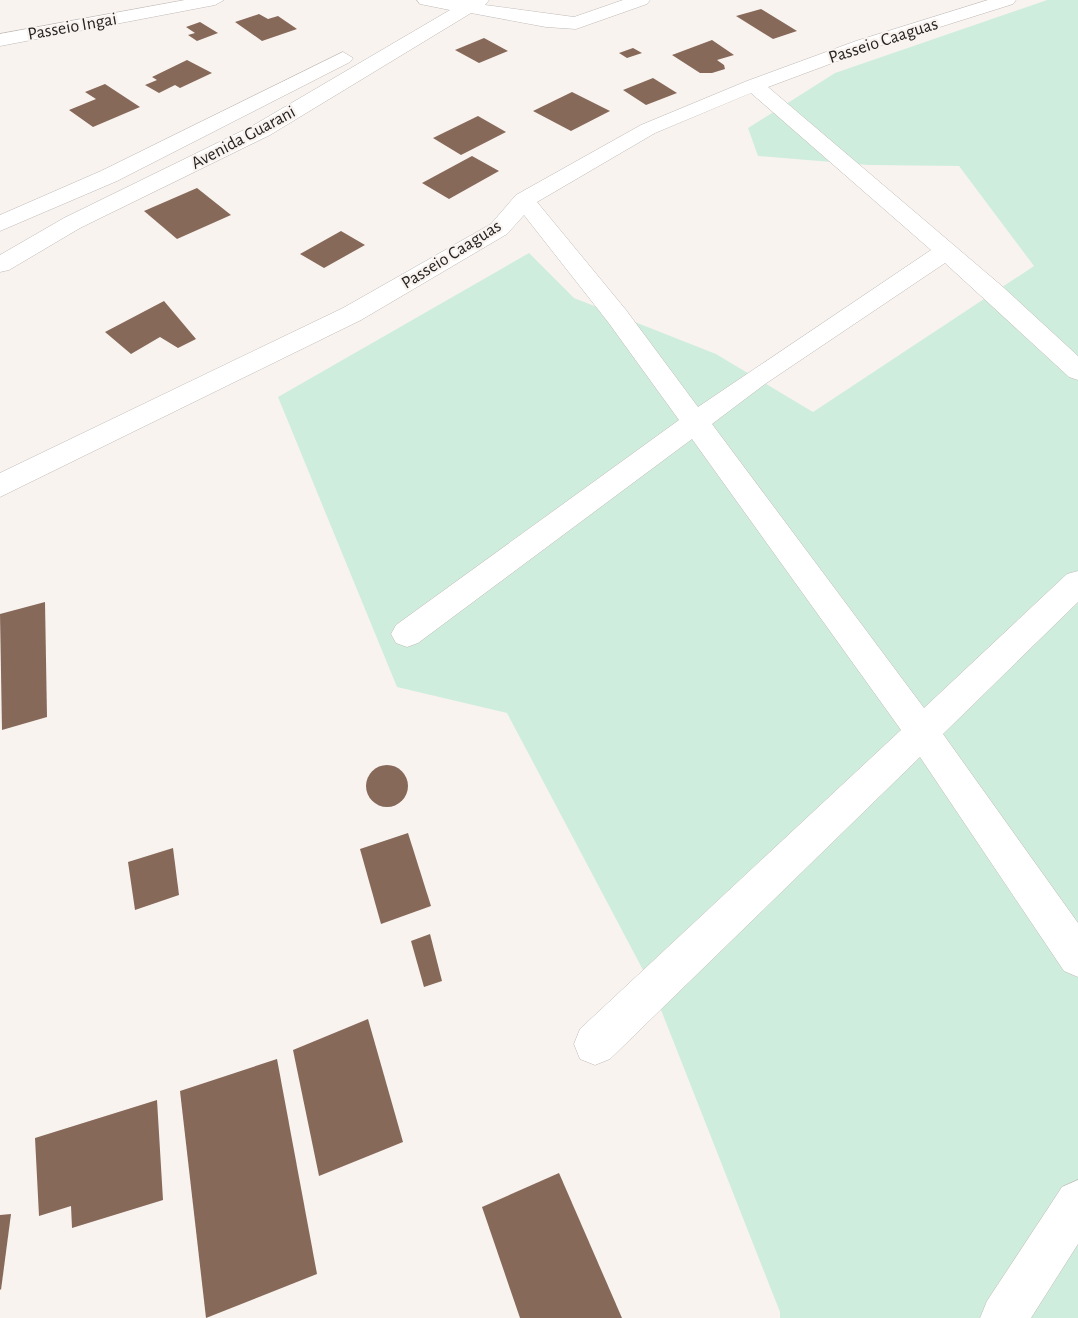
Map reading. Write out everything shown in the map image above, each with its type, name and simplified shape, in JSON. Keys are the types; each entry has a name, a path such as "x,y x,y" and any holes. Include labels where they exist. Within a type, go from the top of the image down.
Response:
{"street":[{"name":"Passeio Ingai","path":"0,39 215,0"},
{"path":"434,1 476,4 546,21 576,23 642,0"},
{"path":"948,0 974,11"},
{"name":"Passeio Caaguas","path":"0,486 352,314 499,229 524,200 648,129 754,85 863,45 1007,0"},
{"name":"Avenida Guarani","path":"0,224 109,176 262,101 372,42 434,1"},
{"name":"Avenida Guarani","path":"0,265 72,223 262,130 476,4"},
{"path":"754,85 994,292 1078,371"},
{"path":"524,200 617,316 923,733 1078,957"},
{"path":"407,634 694,423 945,252"},
{"path":"594,1044 1078,583"},
{"path":"1004,1318 1078,1203"}],"green space":[{"path":"1047,0 1078,0 1078,1318 780,1318 780,1312 652,987 507,713 397,687 278,397 529,253 574,298 716,354 813,412 1034,266 959,166 868,165 758,156 748,128 835,73"}],"building":[{"path":"761,9 797,31 773,39 736,16"},
{"path":"259,14 268,19 278,16 297,29 262,41 235,22"},
{"path":"200,22 218,33 197,41 188,35 195,33 186,27"},
{"path":"484,38 508,51 479,63 455,50"},
{"path":"712,40 734,55 717,60 724,65 725,69 712,73 700,73 672,55"},
{"path":"633,48 642,53 627,58 619,53"},
{"path":"187,60 212,73 180,88 175,85 159,93 145,85 157,80 152,77"},
{"path":"653,78 677,93 646,105 623,90"},
{"path":"105,84 140,107 93,127 69,110 96,99 85,92"},
{"path":"572,92 610,111 571,131 533,111"},
{"path":"478,116 506,132 461,155 433,138"},
{"path":"472,156 499,171 449,199 422,183"},
{"path":"197,188 231,215 177,239 144,211"},
{"path":"341,231 365,245 324,268 300,254"},
{"path":"164,301 196,339 178,348 160,337 131,354 105,332"},
{"path":"45,602 47,717 2,730 0,614"},
{"path":"387,765 395,766 402,771 407,778 407,794 402,801 395,806 387,807 379,806 372,801 367,794 366,786 367,778 372,771 379,766"},
{"path":"408,833 431,906 381,924 360,849"},
{"path":"173,848 179,895 135,910 128,862"},
{"path":"430,934 442,981 424,987 411,941"},
{"path":"368,1019 403,1142 319,1176 293,1050"},
{"path":"277,1059 317,1274 206,1318 180,1091"},
{"path":"157,1100 163,1200 72,1228 71,1206 39,1216 35,1138"},
{"path":"559,1173 622,1318 520,1318 482,1207"},
{"path":"11,1214 1,1290 0,1215"}]}
